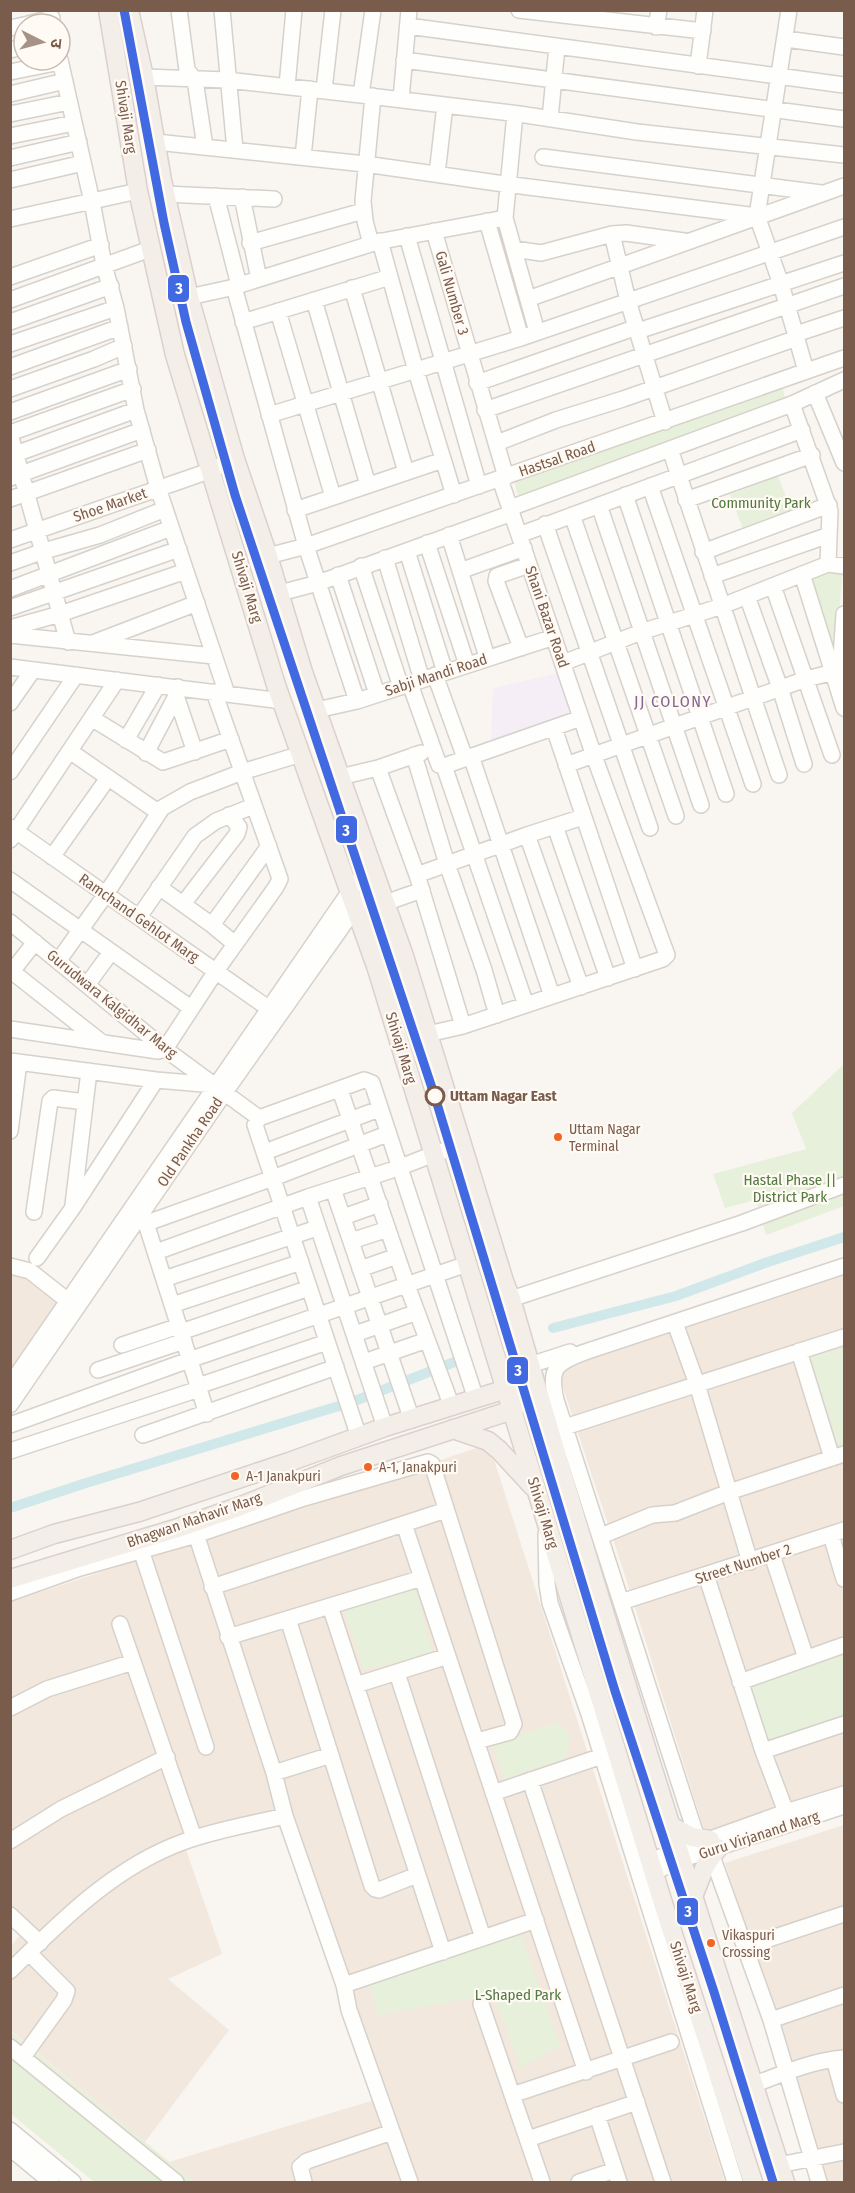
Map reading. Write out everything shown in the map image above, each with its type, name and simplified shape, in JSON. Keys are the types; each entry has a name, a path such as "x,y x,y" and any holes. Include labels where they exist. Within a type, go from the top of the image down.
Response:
{"main road":[{"name":"Shivaji Marg","path":"108,10 150,249 175,355 209,471 282,701 353,899 434,1154 546,1520 697,2033 753,2182"},
{"name":"Shivaji Marg","path":"129,10 144,77 165,194 189,297 235,459 317,711 404,956 511,1299 549,1432 669,1825 784,2182"},
{"name":"Bhagwan Mahavir Marg","path":"10,1550 54,1534 150,1508 385,1427 506,1389 537,1389"},
{"path":"512,1410 537,1389"},
{"name":"Bhagwan Mahavir Marg","path":"10,1580 194,1529 242,1506 341,1466 512,1410"},
{"path":"452,1429 488,1441 536,1491"},
{"path":"669,1825 709,1845 692,1899"}],"street":[{"path":"179,10 187,70 195,80 205,147"},
{"path":"222,10 227,80 236,150"},
{"path":"287,86 294,10"},
{"path":"303,157 333,10"},
{"path":"373,10 363,211 390,277 454,495"},
{"path":"519,10 703,32"},
{"path":"656,27 659,10"},
{"path":"698,66 705,10"},
{"path":"789,10 758,216 788,306 806,371"},
{"path":"401,99 409,18 557,46 844,85"},
{"path":"786,39 844,47"},
{"path":"550,119 557,46"},
{"path":"404,60 844,119"},
{"path":"10,1029 158,1051 165,1049 216,971 279,883 269,846 231,739 214,656 158,488 136,410 116,308 104,265 63,72"},
{"path":"144,77 227,80 287,86 401,99 637,132 844,155"},
{"path":"10,94 65,81"},
{"path":"10,114 69,102"},
{"path":"437,174 445,105"},
{"path":"515,114 505,218 537,333"},
{"path":"10,136 74,123"},
{"path":"10,158 78,142"},
{"path":"156,142 365,164 507,185 758,216"},
{"path":"543,157 824,193"},
{"path":"10,180 83,163"},
{"path":"528,299 844,186"},
{"path":"10,219 138,191"},
{"path":"165,194 274,199"},
{"path":"216,196 243,322 295,510 357,701"},
{"path":"242,197 259,279"},
{"path":"250,243 363,211"},
{"path":"189,297 236,286 376,242 505,218"},
{"path":"487,221 521,338"},
{"path":"269,415 537,333 844,227"},
{"name":"Gali Number 3","path":"434,231 485,410"},
{"path":"514,249 541,253 626,232 686,242"},
{"path":"612,234 628,301 665,422"},
{"path":"407,236 479,486"},
{"path":"10,277 101,245"},
{"path":"10,300 150,249"},
{"path":"477,383 844,263"},
{"path":"243,322 390,277"},
{"path":"10,322 111,286"},
{"path":"485,410 844,286"},
{"path":"352,288 406,472"},
{"path":"314,300 368,485"},
{"path":"10,344 116,308"},
{"path":"278,311 333,497"},
{"path":"497,443 556,420 655,388 844,318"},
{"path":"10,367 120,327"},
{"path":"10,389 124,346"},
{"name":"Hastsal Road","path":"268,555 306,546 844,358"},
{"path":"10,412 129,369"},
{"path":"280,593 318,583 407,551 844,382"},
{"path":"68,642 28,494 16,476 10,434 133,389"},
{"path":"815,393 844,463"},
{"path":"792,404 834,508 828,564"},
{"path":"13,455 136,410"},
{"name":"Shani Bazar Road","path":"485,410 497,443 511,510 529,565 594,756 668,955 635,969"},
{"path":"16,476 142,430"},
{"path":"460,571 522,542 545,524 802,430"},
{"path":"670,449 779,775"},
{"path":"10,499 148,450"},
{"path":"686,500 812,455"},
{"name":"Shoe Market","path":"10,540 209,471 235,459"},
{"path":"295,510 443,460"},
{"path":"650,486 753,784"},
{"path":"625,495 726,794"},
{"path":"598,505 701,805"},
{"path":"703,552 834,508"},
{"path":"10,564 44,551 100,535 165,509"},
{"path":"572,515 676,816"},
{"path":"545,524 650,828"},
{"path":"10,589 171,528"},
{"path":"449,535 487,657"},
{"path":"712,576 830,535"},
{"path":"427,543 467,665"},
{"path":"10,608 179,549"},
{"path":"407,551 433,749 439,765 444,766 581,718"},
{"path":"385,558 423,679"},
{"path":"563,663 641,632 694,613 722,606 828,564 844,566"},
{"path":"521,648 496,581 497,576 501,574 529,565"},
{"path":"361,566 468,757 552,996"},
{"path":"10,628 60,614 186,571"},
{"path":"802,574 839,672 844,708"},
{"path":"339,575 378,694"},
{"path":"773,586 832,755"},
{"path":"747,596 804,764"},
{"path":"90,644 197,603"},
{"path":"839,672 844,614"},
{"path":"10,635 214,656"},
{"name":"Sabji Mandi Road","path":"317,711 357,701 554,637"},
{"path":"10,667 158,685 177,692 221,693 282,701"},
{"path":"10,703 33,670"},
{"path":"566,765 806,679 839,672"},
{"path":"10,772 76,675"},
{"path":"12,833 71,752 117,680"},
{"path":"126,740 158,685"},
{"path":"177,692 195,752"},
{"path":"146,753 177,692"},
{"path":"93,719 146,753 166,762 231,739"},
{"path":"428,1034 463,1026 635,969 554,728"},
{"path":"340,777 378,768 433,749"},
{"path":"71,752 159,812"},
{"path":"59,960 106,894 159,812 170,802 242,772 301,754"},
{"path":"414,755 497,1015"},
{"path":"444,766 526,1005"},
{"path":"378,768 420,882 463,1026"},
{"path":"52,857 108,778"},
{"path":"139,917 195,836 216,821 253,806"},
{"path":"183,904 237,834 239,827 229,815"},
{"path":"382,894 420,882 447,864 475,853 583,817"},
{"path":"555,826 608,978"},
{"name":"Ramchand Gehlot Marg","path":"12,833 52,857 268,1008"},
{"path":"527,835 581,987"},
{"path":"212,924 269,846"},
{"name":"Old Pankha Road","path":"10,1385 353,899 372,865"},
{"path":"10,880 191,1008"},
{"path":"159,887 212,924 235,944"},
{"name":"Old Pankha Road","path":"11,1402 145,1217 268,1008 353,899 382,894"},
{"name":"Gurudwara Kalgidhar Marg","path":"10,922 165,1049 259,1118"},
{"path":"35,942 11,972 102,1043"},
{"path":"87,985 111,952"},
{"path":"10,1131 15,1061 220,1088"},
{"path":"72,1209 89,1071"},
{"path":"37,1258 72,1209 156,1080"},
{"path":"359,1437 255,1125 259,1118 364,1080 370,1081 476,1399"},
{"path":"340,1089 407,1286 452,1407"},
{"path":"33,1212 51,1099 85,1102"},
{"path":"265,1152 379,1109"},
{"path":"207,1414 145,1217 273,1178 387,1134"},
{"path":"156,1252 462,1145"},
{"path":"511,1299 742,1223 844,1185"},
{"path":"333,1189 412,1420"},
{"path":"308,1197 385,1427"},
{"path":"343,1217 380,1204"},
{"path":"164,1279 317,1227"},
{"path":"351,1241 388,1229"},
{"path":"360,1269 397,1256"},
{"path":"530,1365 844,1260"},
{"path":"172,1305 301,1262"},
{"path":"10,1425 345,1305 467,1264"},
{"path":"10,1266 30,1271 68,1301"},
{"path":"819,2182 771,2020 621,1602 556,1400 552,1381 558,1366 573,1357 844,1266"},
{"path":"98,1370 181,1333 309,1287"},
{"path":"355,1334 417,1312"},
{"path":"675,1323 697,1384 750,1562"},
{"path":"122,1345 181,1333"},
{"path":"549,1432 844,1337"},
{"path":"364,1362 427,1340"},
{"path":"10,1450 199,1388 327,1342"},
{"path":"601,1536 652,1515 675,1513 729,1492 838,1456 799,1352"},
{"path":"143,1436 336,1367"},
{"path":"10,1593 80,1568 141,1550 194,1529 428,1462 432,1464 514,1724 510,1732 477,1741"},
{"path":"212,1587 446,1510"},
{"path":"546,1520 547,1584 550,1603 602,1756 648,1871"},
{"path":"404,1524 586,2072"},
{"path":"194,1529 274,1773 285,1816 344,1985 349,2010 410,2182"},
{"path":"838,1533 844,1579"},
{"name":"Street Number 2","path":"621,1602 838,1533"},
{"path":"141,1550 206,1747"},
{"path":"772,1555 806,1658"},
{"path":"706,1575 763,1751 786,1812"},
{"path":"228,1637 422,1578"},
{"path":"330,1606 442,1952"},
{"path":"288,1619 372,1886 379,1890 417,1875"},
{"path":"120,1624 194,1838"},
{"path":"740,1682 844,1645"},
{"path":"356,1685 448,1656"},
{"path":"10,1708 46,1689 133,1662"},
{"path":"398,1672 483,1938"},
{"path":"763,1751 844,1724"},
{"path":"274,1773 331,1755"},
{"path":"493,1792 602,1756"},
{"path":"10,1841 62,1809 167,1757"},
{"path":"530,1780 663,2182"},
{"name":"Guru Virjanand Marg","path":"648,1871 786,1812 844,1794"},
{"name":"Guru Virjanand Marg","path":"709,1845 844,1806"},
{"path":"10,1971 117,1876 160,1851 194,1838 285,1816"},
{"path":"745,1947 844,1914"},
{"path":"10,1915 67,1991 64,2000 23,2057"},
{"path":"344,1985 536,1920"},
{"path":"771,2020 840,1999"},
{"path":"481,2004 542,2182"},
{"path":"697,2033 735,2182"},
{"path":"512,2095 671,2042"},
{"path":"10,2047 176,2182"},
{"path":"753,2085 786,2073 839,2059 844,2096"},
{"path":"528,2139 637,2102"},
{"path":"579,2182 617,2176 597,2115"},
{"path":"10,2130 15,2149 51,2182"},
{"path":"304,2182 300,2167 307,2161 392,2132"},
{"path":"15,2149 73,2182"},
{"path":"779,2164 844,2152"}],"shaded area":[{"path":"559,673 572,714 491,744 493,688"},
{"path":"844,1268 844,1788 706,1836 630,1591 555,1363"},
{"path":"11,1269 24,1271 62,1297 11,1373"},
{"path":"489,1444 725,2182 194,2182 169,2162 381,2098 286,1811 183,1841 222,1954 168,1979 229,2030 145,2142 11,2031 11,1946 29,1924 11,1907 10,1602"},
{"path":"844,1825 844,2182 827,2182 725,1863"}],"green space":[{"path":"782,386 787,406 519,501 514,479"},
{"name":"Community Park","path":"778,476 791,510 743,529 730,495"},
{"path":"843,569 835,659 806,580"},
{"name":"Hastal Phase || District Park","path":"844,1064 844,1206 766,1235 756,1200 725,1208 713,1174 806,1149 792,1113"},
{"path":"844,1348 844,1445 828,1450 802,1360"},
{"path":"414,1580 432,1653 364,1670 341,1601"},
{"path":"844,1655 844,1715 765,1741 747,1687"},
{"path":"557,1722 570,1735 566,1758 504,1779 493,1745"},
{"name":"L-Shaped Park","path":"521,1936 560,2046 521,2068 493,1994 377,2015 368,1978 482,1943"},
{"path":"10,2031 194,2182 94,2182 11,2114"}],"waterway":[{"path":"553,1328 676,1296 844,1237"},
{"path":"10,1508 352,1402 457,1361"}],"metro line":[{"name":"3","path":"124,10 164,223 186,322 235,495 435,1097 615,1691 714,1992 773,2182"}],"place":[{"name":"Uttam Nagar East","path":"435,1096"},
{"name":"Uttam Nagar Terminal","path":"558,1137"},
{"name":"A-1, Janakpuri","path":"368,1467"},
{"name":"A-1 Janakpuri","path":"235,1476"},
{"name":"Vikaspuri Crossing","path":"711,1943"}],"district":[{"name":"JJ COLONY","path":"673,701"}]}
